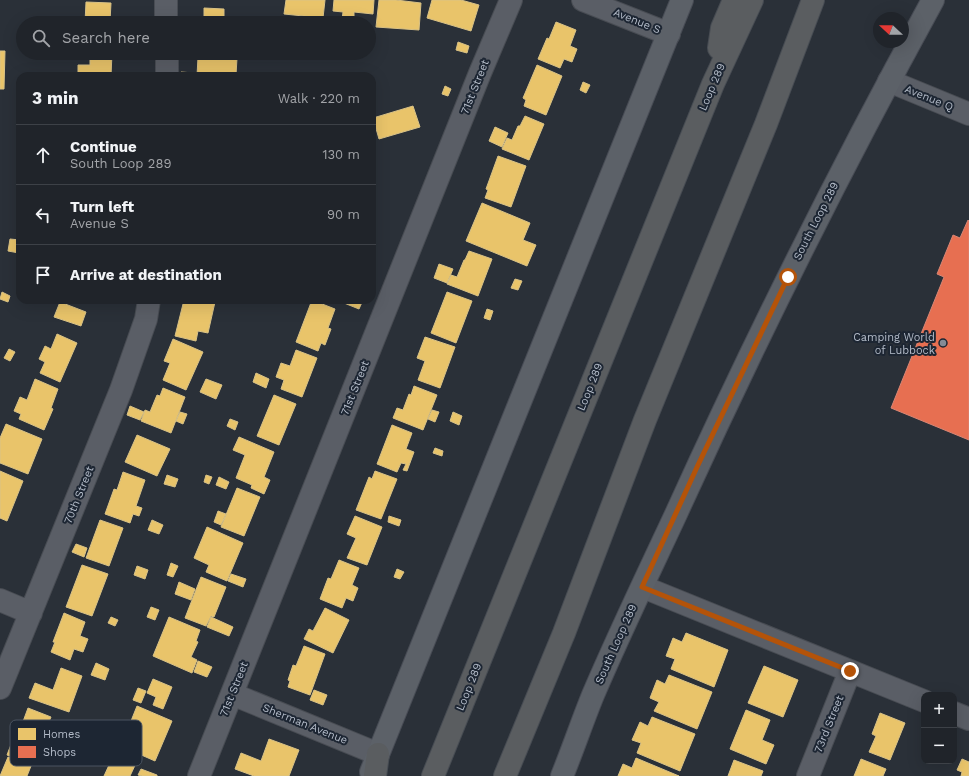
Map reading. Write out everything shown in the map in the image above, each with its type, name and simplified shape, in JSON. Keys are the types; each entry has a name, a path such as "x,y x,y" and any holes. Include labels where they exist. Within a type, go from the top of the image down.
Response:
{"highway":[{"path":"713,84 722,28 734,0"},
{"name":"Loop 289","path":"433,776 713,84 752,0"},
{"path":"505,776 564,633 645,420 766,124 813,0"},
{"path":"766,124 826,0"},
{"path":"376,776 378,754"}],"main road":[{"path":"369,776 682,0"},
{"name":"South Loop 289","path":"562,776 593,696 698,465 788,277 933,0"}],"street":[{"path":"166,0 166,16"},
{"name":"71st Street","path":"199,776 477,80 511,0"},
{"name":"Avenue S","path":"583,0 669,34"},
{"path":"167,60 167,72"},
{"name":"Avenue Q","path":"889,82 969,114"},
{"name":"70th Street","path":"0,688 121,390 146,318 148,304"},
{"path":"642,587 921,700"},
{"path":"0,600 31,613"},
{"name":"73rd Street","path":"808,776 850,671"},
{"name":"Sherman Avenue","path":"232,694 378,754"},
{"path":"957,714 969,719"}],"building: Homes":[{"path":"286,0 325,0 323,16 284,14"},
{"path":"334,0 374,0 373,14 354,12 354,16 342,16 343,12 333,11"},
{"path":"379,0 396,0 421,3 419,30 376,27"},
{"path":"432,0 461,0 479,5 471,31 427,18"},
{"path":"86,2 111,3 110,16 85,16"},
{"path":"204,8 224,9 224,16 204,16"},
{"path":"556,22 576,30 570,46 577,49 572,62 564,59 560,68 538,59"},
{"path":"458,42 469,46 467,53 456,50"},
{"path":"0,51 5,51 4,89 0,89"},
{"path":"90,60 112,60 111,72 78,72 78,65 90,65"},
{"path":"198,60 237,60 236,72 197,72"},
{"path":"537,65 562,76 546,115 524,106 526,100 523,98"},
{"path":"583,82 590,85 586,93 580,90"},
{"path":"445,86 451,89 448,96 442,94"},
{"path":"413,106 420,127 379,139 376,128 376,117"},
{"path":"525,116 544,124 529,160 502,149 507,138 512,140 518,126 520,126"},
{"path":"495,127 508,133 502,147 489,141"},
{"path":"498,156 526,166 511,207 485,198 488,190 486,189"},
{"path":"482,203 530,223 523,240 536,245 527,266 466,241"},
{"path":"10,239 16,240 16,252 8,251"},
{"path":"469,251 492,259 478,296 447,284 451,275 457,277"},
{"path":"439,264 453,269 447,283 434,278"},
{"path":"515,279 522,281 518,290 511,288"},
{"path":"2,292 10,296 8,302 0,299"},
{"path":"447,292 472,301 456,343 431,333"},
{"path":"59,304 65,304 86,312 81,326 54,317"},
{"path":"183,304 215,304 208,333 198,331 196,341 175,336"},
{"path":"310,304 322,304 335,309 328,328 331,329 325,345 321,343 318,351 296,342"},
{"path":"346,304 361,304 359,309"},
{"path":"487,309 493,311 490,320 484,318"},
{"path":"57,334 77,343 60,382 40,373 45,362 39,359 45,346 51,349"},
{"path":"425,337 455,347 440,388 418,380 425,361 417,358"},
{"path":"173,339 203,352 186,390 163,380 170,363 164,361"},
{"path":"9,349 15,352 10,361 4,358"},
{"path":"296,350 317,358 302,397 281,389 284,380 276,377 281,363 290,366"},
{"path":"256,373 269,379 266,388 253,382"},
{"path":"35,379 58,389 51,408 53,409 44,430 19,419 21,414 14,411 20,397 27,400"},
{"path":"206,379 222,385 216,399 200,392"},
{"path":"414,386 437,395 423,430 393,418 397,408 403,410 409,394 411,395"},
{"path":"163,388 185,397 171,433 141,421 145,410 150,412 157,395 160,396"},
{"path":"274,395 296,404 279,445 257,436"},
{"path":"130,406 144,412 140,420 127,415"},
{"path":"432,410 439,412 435,422 428,419"},
{"path":"180,412 187,414 183,424 176,421"},
{"path":"453,412 462,416 459,425 450,421"},
{"path":"230,419 238,422 235,430 227,426"},
{"path":"6,424 42,439 28,474 0,463 0,438"},
{"path":"392,425 412,433 406,449 414,452 407,471 403,470 406,464 401,463 397,472 377,464"},
{"path":"137,435 170,449 157,476 125,462"},
{"path":"239,437 274,452 264,477 270,480 264,494 251,488 252,485 236,478 245,455 233,450"},
{"path":"435,448 443,451 442,456 433,453"},
{"path":"0,471 23,481 7,521 0,518"},
{"path":"375,471 397,479 381,519 356,510 369,477 372,479"},
{"path":"123,472 145,480 136,506 142,508 139,516 133,514 130,523 105,514 114,489 117,490"},
{"path":"167,475 178,479 175,487 164,484"},
{"path":"206,475 212,477 209,484 204,482"},
{"path":"219,477 229,482 226,489 216,485"},
{"path":"237,488 260,497 244,536 221,527"},
{"path":"218,511 226,514 221,525 214,522"},
{"path":"355,516 382,527 367,565 347,558 356,538 347,534"},
{"path":"389,516 401,520 399,526 388,522"},
{"path":"100,520 123,528 109,566 86,558"},
{"path":"152,520 163,525 159,534 148,530"},
{"path":"207,527 243,543 227,581 206,572 209,565 194,558"},
{"path":"76,544 87,548 84,557 72,552"},
{"path":"339,560 359,568 352,585 358,588 353,601 346,598 342,608 320,599 328,578 331,579"},
{"path":"171,563 178,566 173,577 167,575"},
{"path":"82,565 108,574 92,616 66,607"},
{"path":"137,566 148,570 145,579 134,575"},
{"path":"397,569 404,572 400,579 394,577"},
{"path":"231,574 246,579 243,587 228,581"},
{"path":"201,577 226,587 214,617 211,616 206,626 185,618"},
{"path":"179,582 195,589 191,600 175,594"},
{"path":"151,607 159,610 155,620 147,617"},
{"path":"325,608 349,620 333,653 304,639 309,629 313,631"},
{"path":"64,613 85,622 80,636 88,639 83,652 74,649 70,660 51,652 55,642 53,642"},
{"path":"111,617 118,620 115,626 108,623"},
{"path":"169,617 200,630 196,641 198,642 191,657 197,660 192,673 153,656"},
{"path":"211,617 233,627 229,636 207,627"},
{"path":"686,633 728,650 714,687 671,669 675,659 666,656 673,638 682,642"},
{"path":"304,646 325,654 310,695 288,687 290,681 288,680 293,665 296,666"},
{"path":"198,661 212,667 207,677 194,672"},
{"path":"96,663 109,669 105,680 91,675"},
{"path":"764,666 798,680 783,717 748,703"},
{"path":"61,668 82,676 69,712 29,698 35,683 53,690"},
{"path":"669,675 712,692 697,729 654,711 659,702 650,698 657,680 665,684"},
{"path":"153,679 172,687 163,709 153,705 156,697 147,693"},
{"path":"138,688 146,691 141,703 133,700"},
{"path":"314,690 327,695 323,705 310,700"},
{"path":"137,706 172,721 155,761 142,755 142,720 131,720"},
{"path":"28,708 51,717 50,720 24,720"},
{"path":"746,710 770,720 762,740 774,745 766,764 730,749"},
{"path":"880,713 905,723 890,760 869,752 876,736 872,734"},
{"path":"652,717 695,734 680,771 637,753 641,743 632,740 640,722 648,726"},
{"path":"269,739 299,750 289,776 254,776 235,769 241,753 261,761"},
{"path":"10,747 10,756 7,755"},
{"path":"8,757 10,758 10,766 31,766 27,776 0,776"},
{"path":"636,758 679,776 618,776 623,764 632,768"},
{"path":"861,759 886,769 883,776 854,776"},
{"path":"962,759 969,762 969,776 961,776 962,772 957,770"},
{"path":"734,760 763,771 761,776 728,776"},
{"path":"109,766 135,766 130,776 104,776"},
{"path":"141,769 157,775 157,776 138,775"}],"building: Shops":[{"name":"Camping World of Lubbock","path":"968,220 969,440 891,408 944,277 937,274 953,235 960,238"}],"place":[{"name":"Camping World of Lubbock","path":"943,343"}],"route":[{"path":"788,277 698,465 642,587 850,671"}]}
